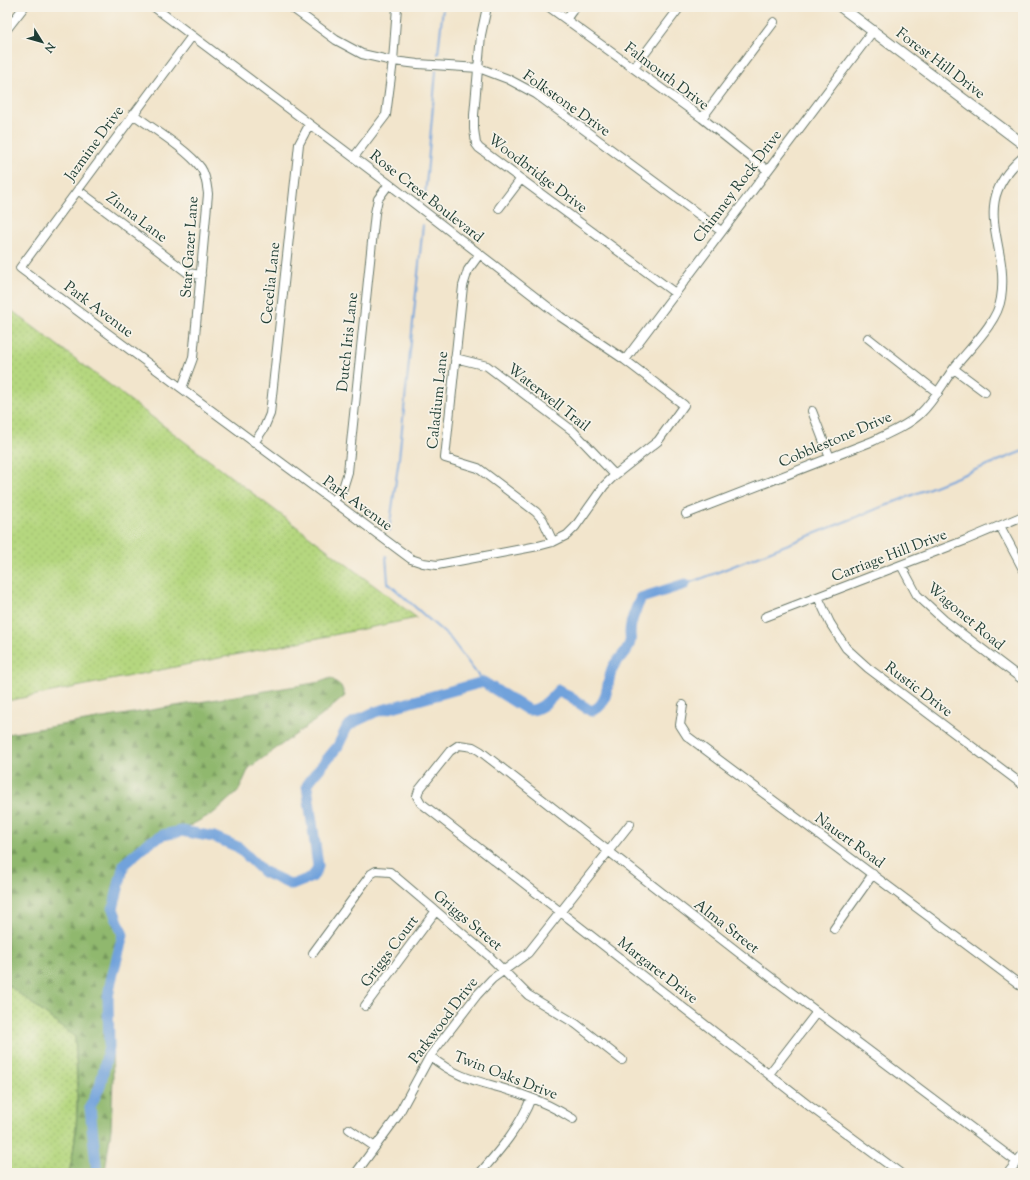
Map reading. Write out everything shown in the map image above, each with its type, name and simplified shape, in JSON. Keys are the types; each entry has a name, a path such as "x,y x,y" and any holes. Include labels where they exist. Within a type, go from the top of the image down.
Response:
{"main road":[{"name":"Forest Hill Drive","path":"842,7 1023,144"}],"street":[{"path":"7,29 24,7"},
{"name":"Rose Crest Boulevard","path":"154,7 309,125 354,157 561,317 624,360 684,405"},
{"name":"Folkstone Drive","path":"291,7 353,50 393,61 479,68 508,79 536,94 721,231"},
{"path":"354,157 386,115 398,7"},
{"name":"Woodbridge Drive","path":"487,7 482,35 474,115 476,144 675,293"},
{"name":"Falmouth Drive","path":"549,7 567,18 702,118 767,170"},
{"path":"567,18 575,7"},
{"path":"634,68 680,7"},
{"path":"702,118 774,22"},
{"name":"Chimney Rock Drive","path":"624,360 873,31"},
{"name":"Jazmine Drive","path":"20,268 192,36"},
{"name":"Star Gazer Lane","path":"133,114 191,158 201,169 208,194 202,275 193,358 188,376 182,388"},
{"name":"Cecelia Lane","path":"254,443 264,428 270,414 299,144 309,125"},
{"name":"Cobblestone Drive","path":"686,514 873,441 901,427 920,414 938,393 954,369 984,331 1001,300 1002,275 992,216 995,197 1001,181 1011,168 1023,158"},
{"path":"499,208 521,179"},
{"name":"Dutch Iris Lane","path":"333,502 343,488 348,472 375,213 378,199 389,184"},
{"name":"Zinna Lane","path":"78,190 188,273 202,275"},
{"name":"Caladium Lane","path":"479,255 468,270 463,286 445,458 478,468 536,512 543,520 553,542"},
{"name":"Park Avenue","path":"20,268 333,502 411,559 423,563 437,565 553,542 566,535 575,527 604,486 615,475 658,441 684,405"},
{"path":"868,338 938,393"},
{"name":"Waterwell Trail","path":"455,358 486,366 573,432 615,475"},
{"path":"954,369 984,392"},
{"path":"812,412 830,458"},
{"name":"Carriage Hill Drive","path":"765,617 1023,516"},
{"path":"1000,526 1023,569"},
{"name":"Wagonet Road","path":"901,565 917,595 944,620 1023,680"},
{"name":"Rustic Drive","path":"818,597 830,624 846,648 868,668 1023,785"},
{"name":"Nauert Road","path":"683,705 680,725 687,736 1023,987"},
{"name":"Alma Street","path":"426,780 456,746 473,747 817,1012 1017,1162"},
{"name":"Margaret Drive","path":"426,780 417,796 421,803 769,1074 900,1173"},
{"name":"Parkwood Drive","path":"356,1173 401,1110 420,1071 430,1056 477,995 504,970 528,953 630,824"},
{"name":"Griggs Street","path":"313,953 371,874 376,871 390,872 435,912 489,956 528,995 576,1024 622,1060"},
{"path":"834,929 873,874"},
{"name":"Griggs Court","path":"365,1006 435,912"},
{"path":"769,1074 817,1012"},
{"name":"Twin Oaks Drive","path":"430,1056 457,1075 531,1098 552,1107 573,1119"},
{"path":"480,1173 506,1143 525,1113 531,1098"},
{"path":"349,1129 375,1148"},
{"path":"1008,1173 1023,1154"}],"green space":[{"path":"7,307 417,618 7,701"},
{"path":"331,678 341,686 345,696 320,717 249,768 239,790 215,812 184,829 159,834 149,840 136,852 114,887 112,901 116,913 125,929 110,980 113,1078 111,1129 105,1173 69,1173 77,1122 75,1037 7,984 7,734 320,682"},
{"path":"7,984 75,1037 77,1105 75,1138 69,1173 7,1173"}],"waterway":[{"path":"438,54 443,7"},
{"path":"425,197 436,71"},
{"path":"389,531 399,458 423,225"},
{"path":"685,584 1023,451"},
{"path":"386,556 388,583 450,638 483,682"},
{"path":"97,1173 90,1107 100,1086 109,1047 108,997 123,935 113,909 124,864 148,843 163,835 182,831 214,837 238,847 264,872 292,885 312,877 318,866 307,786 310,780 338,746 347,727 375,712 483,682 528,710 537,709 549,701 559,690 591,711 597,708 604,699 612,669 629,647 632,619 641,598 685,584"}]}
